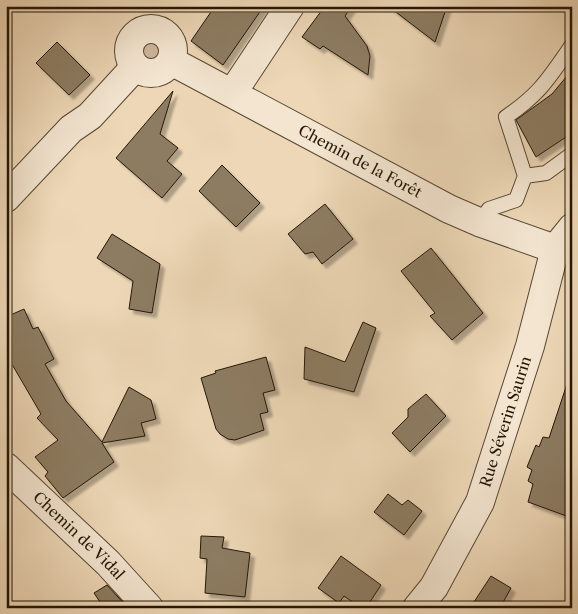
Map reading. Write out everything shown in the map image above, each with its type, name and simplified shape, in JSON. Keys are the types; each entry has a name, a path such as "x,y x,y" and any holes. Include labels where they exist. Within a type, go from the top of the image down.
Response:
{"street":[{"path":"233,92 290,6"},
{"path":"146,18 171,41 173,47 171,61 161,71 155,73 141,71 135,67 130,58 129,49 132,40 146,18"},
{"name":"Chemin de la Forêt","path":"171,61 233,92 448,209 555,249"},
{"path":"6,198 72,129 90,116 135,67"},
{"name":"Rue Séverin Saurin","path":"416,608 434,587 480,502 530,346 555,249 572,228"},
{"name":"Chemin de Vidal","path":"6,467 108,563 149,608"}],"lane":[{"path":"479,222 489,209 516,200 525,176 506,116 528,102 542,89 572,44"},
{"path":"525,176 546,173 572,154"}],"shaded area":[{"path":"151,29 163,33 169,39 173,51 169,63 163,69 151,73 139,69 133,63 129,51 133,39 139,33"}],"building":[{"path":"215,6 264,6 223,65 191,41"},
{"path":"325,6 352,6 345,16 367,46 370,56 368,75 323,46 320,49 302,37"},
{"path":"388,6 447,6 435,42"},
{"path":"57,42 90,75 69,95 36,63"},
{"path":"572,70 572,133 536,157 516,120 552,94"},
{"path":"173,91 160,134 178,148 167,161 182,174 162,198 116,158"},
{"path":"222,165 260,203 236,227 199,191"},
{"path":"325,204 353,239 322,264 313,252 305,254 288,234"},
{"path":"112,234 160,264 152,313 129,309 133,281 97,258"},
{"path":"431,248 483,313 452,340 430,316 435,313 401,271"},
{"path":"24,309 33,329 38,327 54,359 45,364 66,401 102,442 129,387 151,400 156,419 141,423 145,436 102,443 114,462 63,498 45,476 48,472 35,457 58,440 37,418 41,414 6,354 6,317"},
{"path":"363,322 376,328 354,392 304,379 305,347 345,362"},
{"path":"266,357 275,390 263,393 268,412 260,414 264,430 235,440 228,439 216,429 201,378 216,373 215,371"},
{"path":"568,381 572,381 572,518 528,502 533,484 528,481 532,470 527,467 536,445 539,447 543,437 549,438"},
{"path":"426,394 446,416 410,452 392,433 408,417 408,409"},
{"path":"388,494 402,505 408,500 422,511 404,535 374,512"},
{"path":"201,536 224,537 222,548 250,553 245,597 205,593 207,559 200,558"},
{"path":"341,556 381,585 366,608 361,608 344,596 339,603 318,588"},
{"path":"491,576 511,588 500,608 470,608"},
{"path":"107,585 128,608 104,608 94,593"}]}
